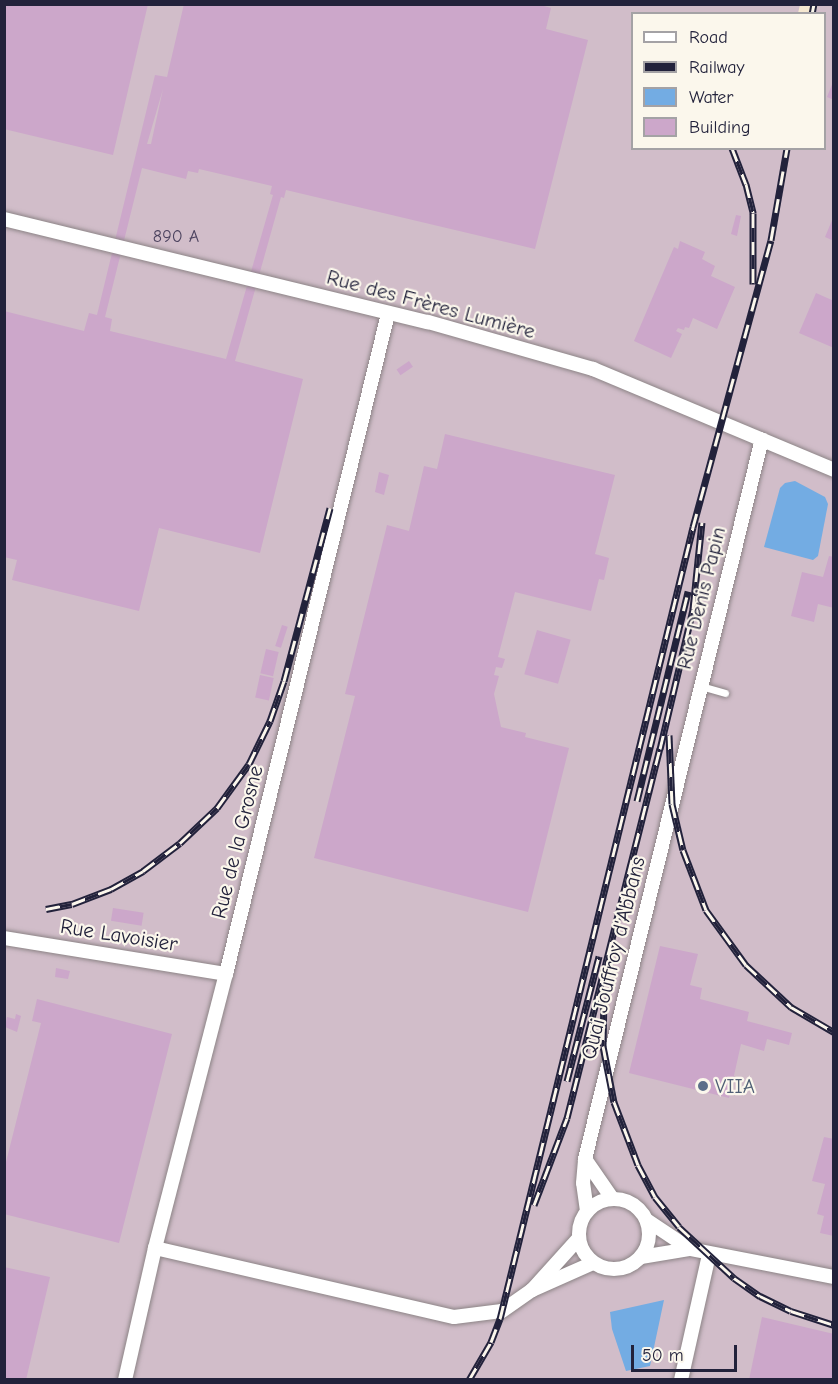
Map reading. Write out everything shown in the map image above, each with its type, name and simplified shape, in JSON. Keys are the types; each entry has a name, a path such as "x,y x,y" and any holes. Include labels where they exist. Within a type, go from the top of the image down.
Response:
{"street":[{"name":"Rue des Frères Lumière","path":"4,219 388,314 593,369 834,470"},
{"name":"Rue de la Grosne","path":"125,1380 155,1248 226,974 388,314"},
{"name":"Rue Denis Papin","path":"681,767 762,439"},
{"name":"Quai Jouffroy d'Abbans","path":"587,1211 583,1183 585,1159 681,767"},
{"name":"Rue Lavoisier","path":"4,938 226,974"},
{"path":"585,1159 612,1198"},
{"path":"690,1249 641,1257 624,1268 603,1268 593,1263 581,1248 579,1228 587,1211 594,1204 612,1198 634,1204 648,1221 690,1249 709,1255 795,1267 834,1276"},
{"path":"641,1257 649,1240 648,1221"},
{"path":"532,1290 579,1238"},
{"path":"155,1248 454,1317 502,1311 532,1290 593,1263"},
{"path":"681,1380 709,1255"}],"lane":[{"path":"701,686 725,693"}],"shaded area":[{"path":"5,5 800,5 798,12 631,12 631,150 826,150 826,12 815,12 818,5 833,5 833,1379 5,1380"}],"water":[{"path":"795,481 825,497 828,504 818,556 813,560 764,547 780,488 785,483"},
{"path":"664,1300 650,1366 626,1371 612,1329 610,1312"}],"building":[{"path":"4,4 148,4 113,155 4,129"},
{"path":"184,4 537,4 551,8 546,29 588,40 535,249 286,190 284,198 281,197 235,361 303,379 260,553 159,528 139,611 12,580 17,560 4,557 4,311 84,331 89,313 97,315 155,75 167,77","holes":["163,89 151,144 147,144","142,168 186,179 188,171 198,173 199,169 272,186 270,194 273,195 226,359 110,331 112,319 105,317"]},
{"path":"834,82 834,100 827,97"},
{"path":"736,215 741,216 737,236 731,234"},
{"path":"834,218 834,241 825,237"},
{"path":"680,241 705,252 702,259 715,266 711,276 735,287 717,329 693,318 689,328 685,327 684,330 678,328 676,331 682,334 671,358 634,341 674,247 678,249"},
{"path":"816,293 834,301 834,348 799,333"},
{"path":"409,361 413,367 400,375 397,369"},
{"path":"445,434 615,475 595,554 609,558 604,580 599,579 591,611 515,592 498,657 505,659 502,668 496,667 494,675 499,676 494,694 501,727 526,733 525,737 569,748 528,912 314,858 355,696 345,694 387,525 409,531 424,466 437,469"},
{"path":"379,472 389,475 384,495 375,492"},
{"path":"829,556 834,557 834,608 818,604 814,622 791,616 802,572 823,577"},
{"path":"282,625 288,627 281,648 275,646"},
{"path":"537,630 571,640 558,684 524,674"},
{"path":"266,649 279,652 273,676 260,673"},
{"path":"260,675 274,678 269,700 255,697"},
{"path":"113,908 144,913 142,926 111,921"},
{"path":"660,946 698,954 690,985 702,988 700,999 749,1012 747,1021 792,1033 789,1045 767,1039 764,1051 741,1044 729,1098 629,1073"},
{"path":"56,968 70,971 68,979 55,977"},
{"path":"37,999 172,1034 119,1243 4,1214 4,1170 41,1023 32,1021"},
{"path":"16,1014 21,1016 17,1032 5,1027 7,1017 15,1019"},
{"path":"824,1137 834,1139 834,1236 820,1233 824,1216 817,1214 825,1184 812,1181"},
{"path":"4,1267 50,1277 26,1380 4,1380"},
{"path":"762,1317 834,1334 834,1380 749,1380"}],"railway":[{"path":"812,12 814,4"},
{"path":"733,150 746,184 753,213 753,284"},
{"path":"469,1380 491,1342 500,1319 693,527 771,240 787,150"},
{"path":"46,909 72,904 111,889 143,871 180,843 217,808 249,764 270,721 284,681 330,508"},
{"path":"534,1205 567,1118 660,749 693,609 702,522"},
{"path":"637,801 688,591"},
{"path":"669,735 672,804 683,850 706,910 746,965 791,1007 834,1032"},
{"path":"567,1081 599,956"},
{"path":"604,998 603,1046 614,1102 638,1165 655,1197 679,1227 734,1278 760,1296 791,1311 834,1325"}],"place":[{"name":"VIIA","path":"703,1086"}]}
